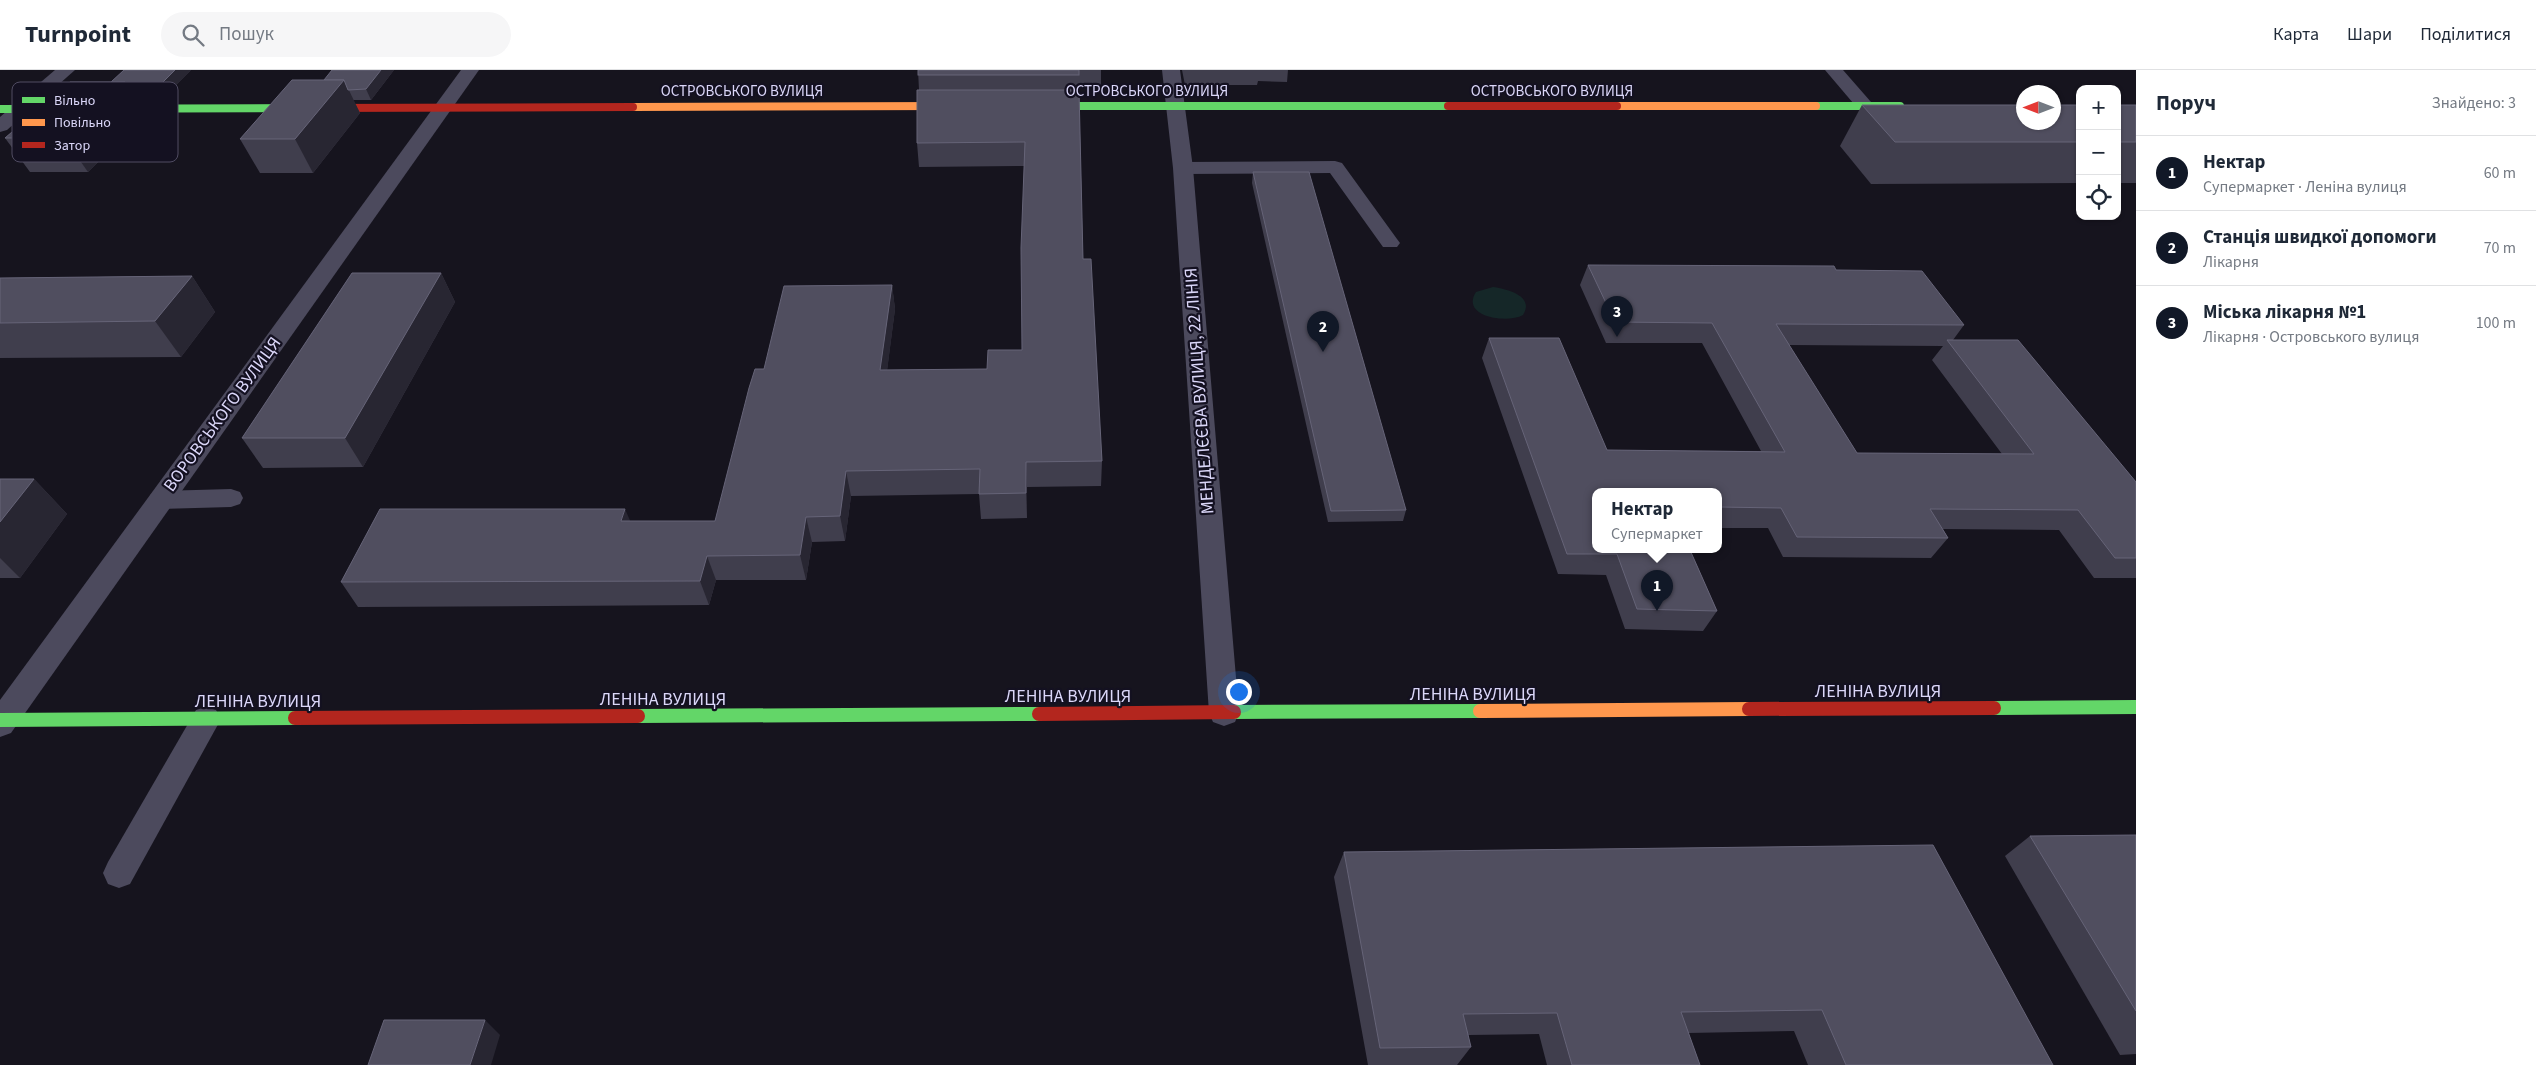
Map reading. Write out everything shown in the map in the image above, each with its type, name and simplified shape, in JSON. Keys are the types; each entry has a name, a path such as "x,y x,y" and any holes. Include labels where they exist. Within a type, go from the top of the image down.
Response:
{"street":[{"path":"52,82 66,70"},
{"name":"ВОРОВСЬКОГО ВУЛИЦЯ","path":"1,722 446,106 470,70"},
{"name":"МЕНДЕЛЄЄВА ВУЛИЦЯ, 22 ЛІНІЯ","path":"1171,70 1182,168 1224,713"},
{"path":"1834,70 1866,106"},
{"name":"ОСТРОВСЬКОГО ВУЛИЦЯ","path":"178,107 966,106"},
{"name":"ОСТРОВСЬКОГО ВУЛИЦЯ","path":"1035,106 1915,106"},
{"path":"0,126 12,116"},
{"name":"ЛЕНІНА ВУЛИЦЯ","path":"1,722 206,719 2136,707"}],"lane":[{"path":"1182,168 1335,166 1390,243"},
{"path":"160,500 232,498"},
{"path":"119,874 206,719"}],"shaded area":[{"path":"1493,287 1512,292 1522,298 1526,308 1523,315 1507,319 1480,313 1474,307 1473,301 1476,292"}],"building":[{"path":"124,70 175,70 163,82 111,82"},
{"path":"332,70 381,70 366,89 348,90 344,80 324,80"},
{"path":"918,70 1079,70 1079,75 918,75"},
{"path":"292,80 344,80 295,139 240,139"},
{"path":"917,90 1079,90 1083,259 1091,259 1102,461 1026,462 1026,493 979,494 980,469 846,471 840,516 806,517 800,555 707,556 700,581 341,582 380,509 625,509 621,521 715,521 749,388 755,369 764,369 784,286 892,285 880,370 987,369 988,350 1022,350 1021,248 1025,142 917,143"},
{"path":"1862,105 2016,105 2016,130 2061,130 2061,105 2076,105 2076,142 1895,142"},
{"path":"2121,105 2136,105 2136,142 2121,142"},
{"path":"12,132 12,138 5,138"},
{"path":"1253,172 1309,172 1406,510 1331,511"},
{"path":"1588,265 1834,266 1836,270 1922,271 1964,325 1776,324 1857,453 2034,454 1947,340 2018,340 2136,482 2136,558 2115,558 2078,510 1930,509 1948,538 1797,537 1781,508 1722,507 1722,488 1592,488 1592,553 1691,553 1717,611 1637,609 1617,554 1567,554 1489,338 1559,338 1607,450 1785,452 1712,323 1615,322"},
{"path":"352,273 441,273 345,438 242,438"},
{"path":"192,276 155,321 0,323 0,278"},
{"path":"0,479 34,479 0,522"},
{"path":"2136,835 2136,1011 2030,836"},
{"path":"1933,845 2053,1065 1846,1065 1822,1010 1681,1012 1700,1065 1572,1065 1557,1013 1463,1014 1471,1047 1380,1048 1344,852"},
{"path":"384,1020 485,1020 470,1065 368,1065"}],"traffic: fast":[{"path":"1043,106 1448,106"},
{"path":"1816,106 1900,106"},
{"path":"178,108 311,108"},
{"path":"0,109 12,109"},
{"path":"1994,708 2136,707"},
{"path":"1234,712 1480,711"},
{"path":"638,716 1039,714"},
{"path":"0,720 295,718"}],"traffic: slow":[{"path":"633,107 955,106"},
{"path":"1617,106 1816,106"},
{"path":"1480,711 1749,709"}],"traffic: jam":[{"path":"1448,106 1617,106"},
{"path":"311,108 633,107"},
{"path":"1749,709 1994,708"},
{"path":"1039,714 1234,712"},
{"path":"295,718 638,716"}],"place":[{"name":"Міська лікарня №1","path":"1617,337"},
{"name":"Станція швидкої допомоги","path":"1323,352"},
{"name":"Нектар","path":"1657,611"}]}
